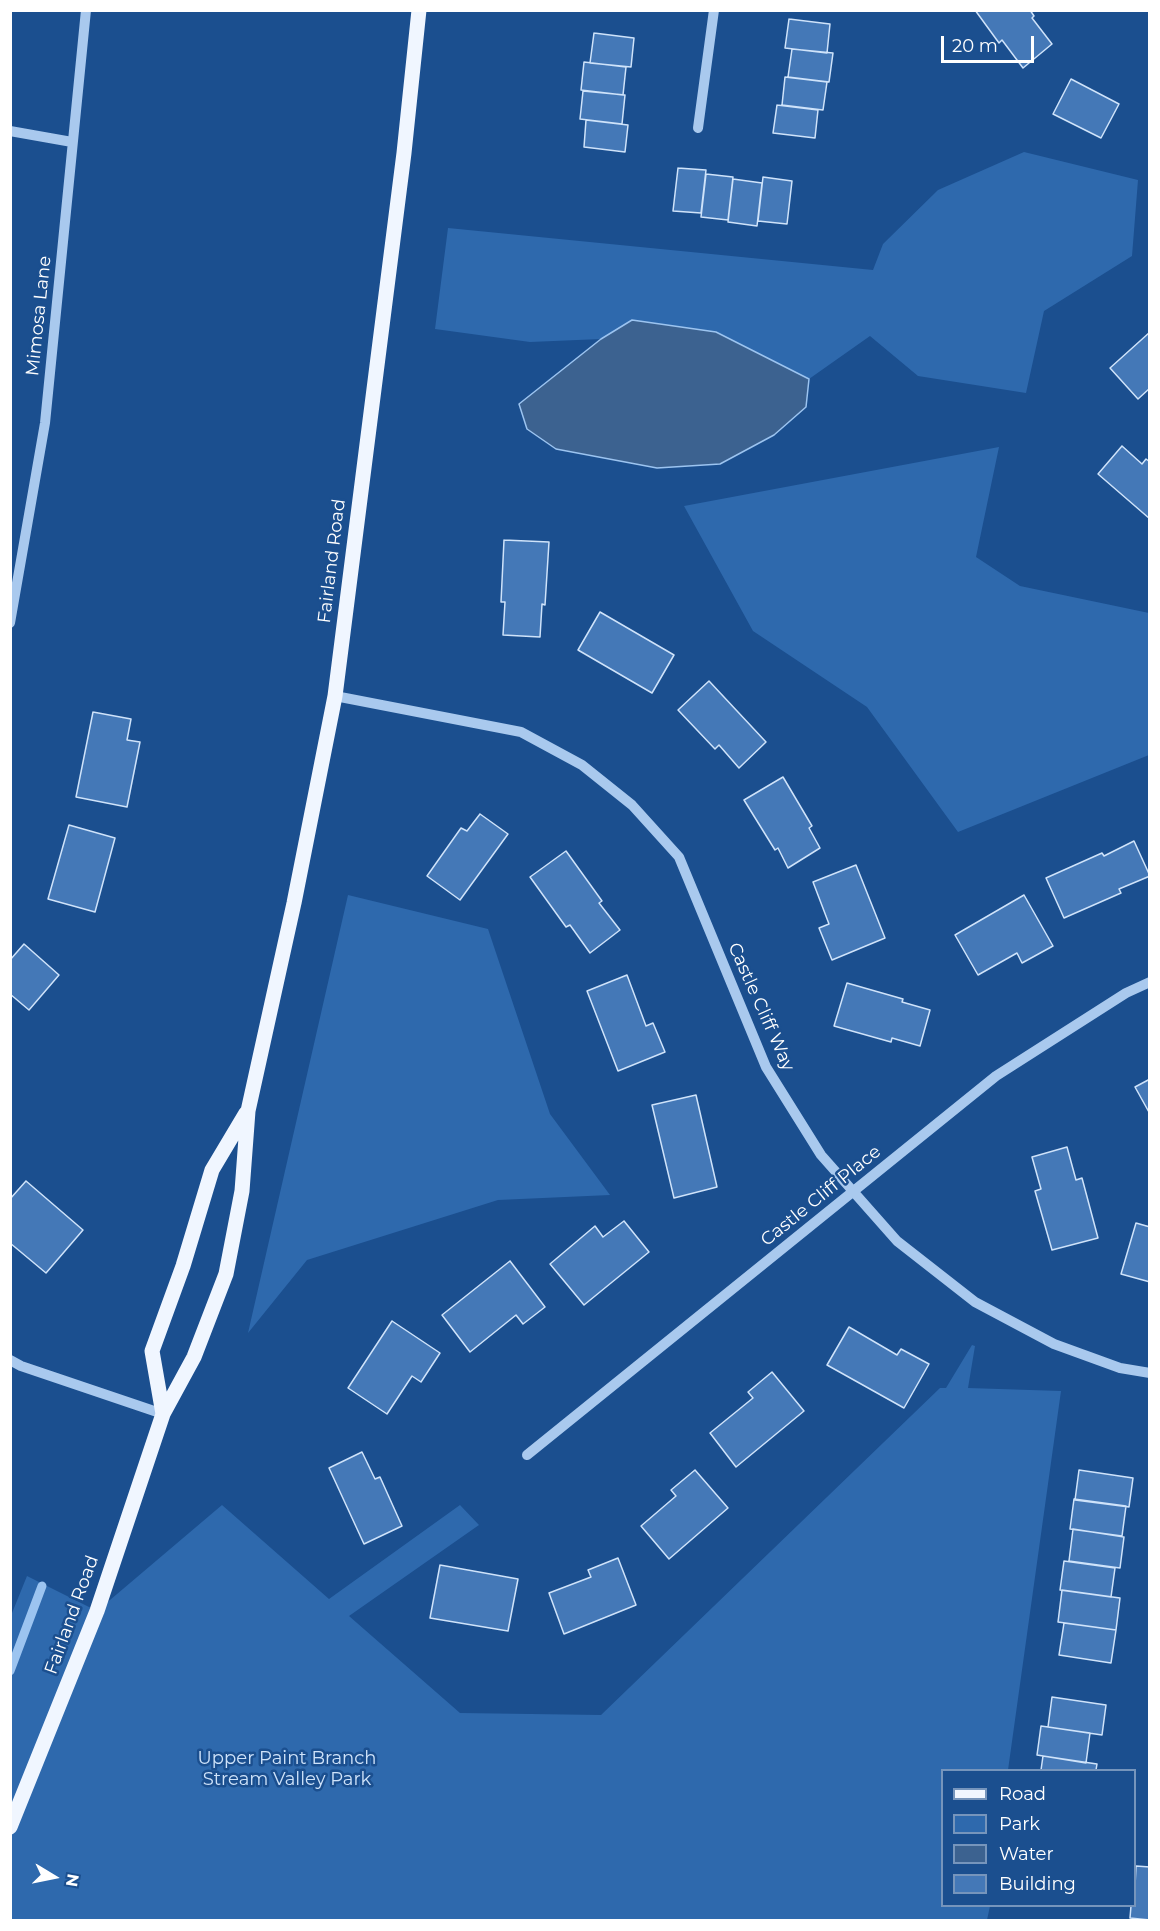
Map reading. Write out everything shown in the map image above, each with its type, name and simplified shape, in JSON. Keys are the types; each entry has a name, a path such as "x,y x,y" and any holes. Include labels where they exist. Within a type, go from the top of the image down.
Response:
{"main road":[{"name":"Fairland Road","path":"10,1827 97,1611 163,1414 194,1357 225,1274 242,1191 248,1111 294,903 335,696 404,153 419,10"},
{"name":"Fairland Road","path":"163,1414 152,1351 183,1266 212,1170 248,1111"}],"street":[{"name":"Mimosa Lane","path":"10,624 45,423 86,10"},
{"path":"698,128 714,10"},
{"path":"10,131 72,142"},
{"name":"Castle Cliff Way","path":"335,696 522,732 582,765 632,805 679,857 766,1067 822,1155 897,1241 975,1302 1054,1344 1120,1368 1149,1373"},
{"name":"Castle Cliff Place","path":"527,1455 996,1077 1126,993 1149,982"},
{"path":"10,1360 21,1366 163,1414"}],"green space":[{"path":"1024,152 1138,180 1132,256 1044,311 1026,393 918,376 870,336 809,379 764,357 632,320 601,339 530,342 435,329 448,228 873,270 883,244 938,190"},
{"path":"999,447 976,557 1020,586 1149,613 1149,755 958,832 867,707 753,631 684,506"},
{"path":"348,895 488,929 550,1114 610,1195 498,1200 307,1260 248,1333"},
{"name":"Upper Paint Branch Stream Valley Park","path":"972,1345 975,1346 968,1388 1061,1391 1008,1769 941,1769 941,1907 990,1907 987,1920 11,1920 10,1618 27,1576 97,1611 222,1505 329,1599 460,1505 479,1525 349,1616 460,1713 601,1715 940,1388 946,1388"}],"water":[{"path":"632,320 716,332 809,379 806,407 774,435 720,464 657,468 556,449 527,429 519,404 601,339"}],"building":[{"path":"975,10 1030,10 1034,16 1032,18 1052,44 1023,68 1002,40 999,43"},
{"path":"789,19 830,24 827,53 785,48"},
{"path":"594,33 634,38 631,67 590,63"},
{"path":"792,49 833,53 829,82 788,77"},
{"path":"584,62 626,67 623,95 581,90"},
{"path":"785,77 827,82 823,110 782,105"},
{"path":"1071,79 1119,104 1101,138 1053,114"},
{"path":"583,91 625,95 622,124 580,119"},
{"path":"777,105 818,110 815,138 773,133"},
{"path":"586,120 628,125 625,152 584,147"},
{"path":"678,168 706,170 701,213 673,211"},
{"path":"706,174 733,177 728,220 701,217"},
{"path":"763,177 792,181 787,224 758,221"},
{"path":"733,179 762,183 757,226 728,222"},
{"path":"1150,332 1150,388 1138,399 1110,368"},
{"path":"1122,446 1142,464 1146,459 1150,462 1150,519 1098,474"},
{"path":"504,540 549,542 545,605 542,604 540,637 503,635 505,602 501,602"},
{"path":"600,612 674,655 652,693 578,650"},
{"path":"709,681 766,742 739,768 719,745 715,749 678,710"},
{"path":"93,712 131,719 127,740 140,742 127,807 76,797"},
{"path":"783,777 812,826 809,828 820,848 788,868 778,848 775,850 744,800"},
{"path":"480,814 508,834 460,900 427,876 461,828 467,831"},
{"path":"69,825 115,838 95,912 48,899"},
{"path":"1134,841 1150,876 1119,889 1121,893 1064,918 1046,878 1102,853 1104,856"},
{"path":"566,851 602,901 599,903 620,930 590,953 570,925 566,927 530,877"},
{"path":"856,865 885,938 832,960 819,928 829,924 813,882"},
{"path":"1024,895 1053,946 1022,963 1017,953 978,975 955,935"},
{"path":"24,944 59,975 29,1010 10,994 10,960"},
{"path":"627,975 646,1026 653,1023 665,1052 618,1071 587,991"},
{"path":"847,983 903,999 902,1002 930,1010 920,1046 892,1038 891,1042 834,1026"},
{"path":"1150,1079 1150,1114 1135,1087"},
{"path":"696,1095 717,1187 674,1198 652,1105"},
{"path":"1067,1147 1076,1180 1082,1178 1098,1238 1052,1250 1035,1191 1041,1189 1032,1157"},
{"path":"26,1181 83,1230 46,1273 10,1243 10,1199"},
{"path":"624,1221 649,1252 584,1305 550,1264 595,1226 603,1237"},
{"path":"1136,1223 1150,1227 1150,1282 1121,1274"},
{"path":"510,1261 545,1307 523,1324 516,1315 470,1352 442,1315"},
{"path":"392,1321 440,1353 421,1382 412,1376 387,1414 348,1388"},
{"path":"849,1327 897,1355 901,1349 929,1364 904,1408 827,1365"},
{"path":"772,1372 804,1411 736,1467 710,1433 753,1398 748,1392"},
{"path":"362,1452 375,1479 380,1477 402,1526 364,1544 329,1468"},
{"path":"695,1470 728,1508 669,1559 641,1526 676,1496 671,1490"},
{"path":"1079,1470 1133,1478 1129,1507 1075,1500"},
{"path":"1074,1499 1126,1506 1122,1536 1070,1529"},
{"path":"1073,1529 1124,1537 1120,1568 1069,1561"},
{"path":"618,1558 636,1605 564,1634 549,1593 591,1577 588,1570"},
{"path":"1064,1561 1115,1568 1111,1597 1060,1590"},
{"path":"440,1565 518,1579 508,1631 430,1618"},
{"path":"1062,1590 1120,1598 1116,1630 1058,1622"},
{"path":"1064,1623 1116,1630 1111,1663 1059,1655"},
{"path":"1052,1697 1106,1705 1102,1735 1048,1727"},
{"path":"1041,1726 1090,1733 1086,1763 1037,1755"},
{"path":"1043,1756 1097,1764 1096,1769 1041,1769"},
{"path":"1136,1866 1150,1867 1150,1920 1130,1918 1131,1907 1136,1907"}],"waterway":[{"path":"10,1671 42,1586"}]}
